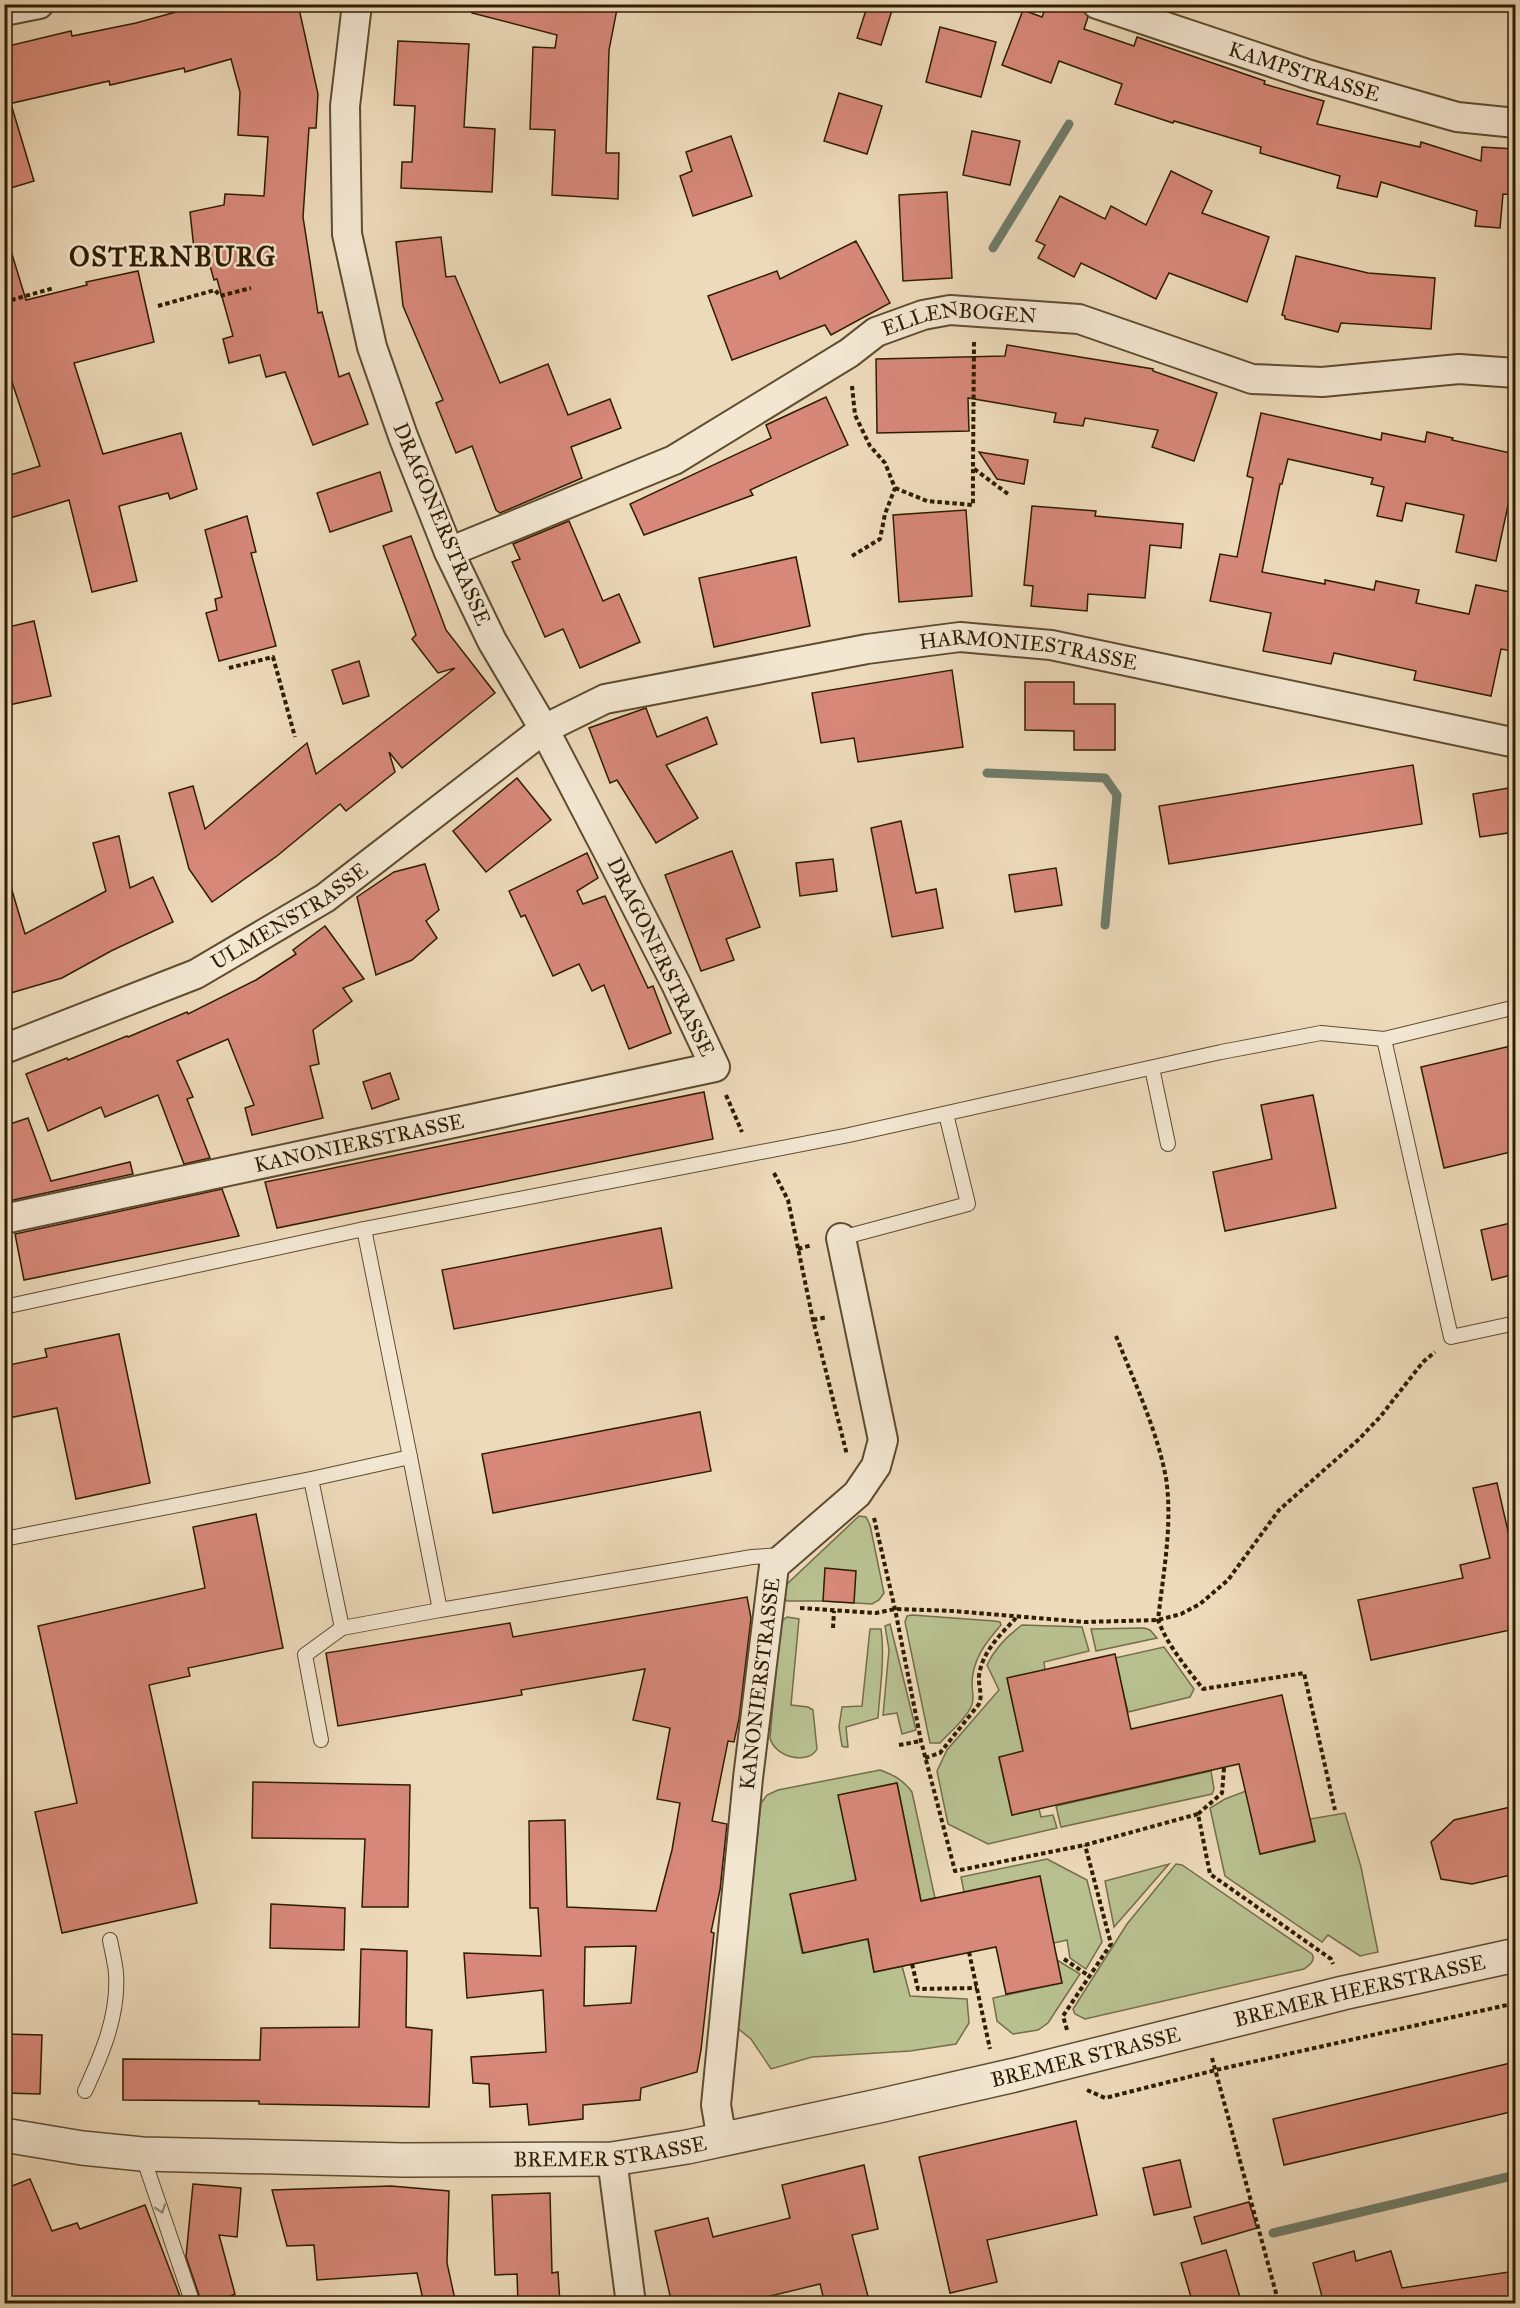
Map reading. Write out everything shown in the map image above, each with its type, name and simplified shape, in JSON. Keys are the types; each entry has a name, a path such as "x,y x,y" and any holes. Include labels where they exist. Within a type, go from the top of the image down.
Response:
{"street":[{"path":"4,11 39,4"},
{"name":"DRAGONERSTRASSE","path":"357,4 345,106 347,234 372,346 449,552 492,641 544,729 676,984 715,1067"},
{"name":"KAMPSTRASSE","path":"1097,4 1310,75 1457,117 1515,123"},
{"name":"ELLENBOGEN","path":"449,552 674,460 849,353 876,332 923,315 950,310 1079,319 1252,379 1322,382 1459,369 1515,373"},
{"name":"HARMONIESTRASSE","path":"544,729 605,699 867,649 960,638 1051,645 1515,743"},
{"name":"ULMENSTRASSE","path":"4,1049 196,974 325,898 544,729"},
{"name":"KANONIERSTRASSE","path":"4,1219 715,1067"},
{"name":"KANONIERSTRASSE","path":"722,2140 716,2105 748,1778 774,1566 857,1494 876,1466 883,1440 841,1238"},
{"name":"BREMER HEERSTRASSE","path":"1203,2028 1343,1993 1515,1955"},
{"name":"BREMER STRASSE","path":"4,2135 82,2148 142,2154 403,2160 612,2158 722,2140 997,2079 1203,2028"},
{"path":"612,2158 631,2304"}],"lane":[{"path":"4,1307 364,1229 946,1114 1221,1052 1321,1033 1384,1039 1515,1007"},
{"path":"1384,1039 1451,1337 1515,1323"},
{"path":"1152,1068 1168,1144"},
{"path":"841,1238 968,1204 946,1114"},
{"path":"364,1229 440,1610"},
{"path":"4,1539 311,1479 410,1457"},
{"path":"311,1479 342,1628"},
{"path":"321,1740 305,1656 342,1628 752,1557 786,1555"},
{"path":"85,2091 105,2046 114,2005 116,1974 110,1940"},
{"path":"142,2154 193,2304"}],"path":[{"path":"4,302 54,288"},
{"path":"158,306 215,290 220,296 251,288"},
{"path":"894,488 927,501 973,505 974,312"},
{"path":"849,353 855,415 870,446 885,463 894,488 880,539 852,556"},
{"path":"973,468 1008,494"},
{"path":"229,668 273,657 295,737"},
{"path":"715,1067 738,1125 747,1140 762,1152 788,1200 813,1320 857,1494 872,1510 895,1609 921,1741 955,1871 1085,1845 1198,1814 1222,1793 1224,1768"},
{"path":"1116,1336 1151,1426 1166,1478 1168,1532 1158,1620 1169,1643 1203,1689 1304,1673 1335,1810"},
{"path":"769,1605 876,1613 895,1609 953,1611 1085,1622 1158,1620 1181,1614 1200,1604 1228,1580 1279,1510 1358,1440 1380,1417 1423,1362 1451,1337"},
{"path":"833,1628 834,1611"},
{"path":"925,1758 940,1754 979,1704 981,1698 978,1681 980,1664 993,1642 1016,1618"},
{"path":"899,1745 921,1741"},
{"path":"1198,1814 1210,1874 1330,1959 1343,1993"},
{"path":"1085,1845 1111,1944 1063,2016 1083,2088 1095,2095 1105,2098 1216,2070 1515,2003"},
{"path":"969,1952 997,2079"},
{"path":"1064,1959 1089,1976"},
{"path":"912,1964 918,1989 977,1988"},
{"path":"1216,2070 1279,2304"}],"green space":[{"path":"859,1516 866,1517 870,1525 884,1593 879,1600 872,1604 787,1601 782,1595 787,1584"},
{"path":"907,1616 994,1621 1000,1622 1001,1625 985,1645 974,1667 971,1707 940,1743 930,1743 905,1622"},
{"path":"787,1617 799,1619 791,1705 808,1707 813,1710 817,1749 813,1754 800,1758 778,1750 770,1738 780,1626"},
{"path":"890,1624 916,1730 902,1734 897,1713 883,1715 889,1650 885,1626"},
{"path":"1022,1625 1082,1627 1089,1651 1044,1662 1045,1670 1007,1678 1023,1751 999,1758 1012,1815 1039,1809 1041,1817 1053,1815 1057,1828 988,1844 948,1824 937,1771 947,1750 999,1690 987,1665 1002,1643"},
{"path":"1144,1628 1150,1630 1157,1638 1096,1651 1091,1629"},
{"path":"870,1629 881,1629 882,1640 878,1718 846,1727 848,1747 844,1747 839,1727 842,1707 862,1706"},
{"path":"1164,1647 1194,1689 1190,1697 1128,1712 1115,1658"},
{"path":"880,1770 898,1778 912,1792 935,1898 921,1901 897,1783 839,1795 856,1881 790,1894 802,1953 841,1945 867,1936 874,1972 902,1966 910,1996 967,1999 969,2023 956,2044 910,2051 812,2057 771,2069 751,2039 736,2027 761,1803 767,1795 778,1790"},
{"path":"1211,1771 1214,1789 1212,1794 1061,1827 1056,1806"},
{"path":"1246,1791 1260,1854 1315,1842 1310,1819 1345,1813 1361,1867 1378,1952 1360,1956 1328,1935 1322,1942 1225,1876 1210,1808"},
{"path":"1047,1859 1087,1880 1102,1942 1086,1969 1070,1958 1067,1940 1054,1943 964,1892 961,1877"},
{"path":"1169,1864 1114,1927 1105,1881"},
{"path":"1176,1864 1182,1865 1312,1954 1311,1963 1304,1969 1085,2019 1075,2014 1073,2009 1127,1924"},
{"path":"1057,1960 1080,1974 1048,2023 1038,2030 1013,2034 997,2021 993,1998 1062,1983"}],"building":[{"path":"205,4 298,4 318,94 316,128 309,128 303,217 318,313 322,312 339,377 349,373 368,424 313,445 285,372 266,377 260,355 229,363 223,339 233,336 217,279 214,280 205,248 194,249 190,212 224,205 225,194 264,196 268,137 238,135 240,92 231,59 185,72 184,68 110,85 109,81 4,105 4,47 71,31 72,36 136,23"},
{"path":"473,4 618,4 609,50 606,153 619,153 618,199 552,195 555,130 530,129 533,47 555,48 557,35 472,13"},
{"path":"868,4 894,4 881,45 857,38"},
{"path":"1047,4 1081,6 1088,17 1084,29 1134,46 1137,37 1265,81 1264,84 1324,101 1317,124 1420,147 1421,142 1481,161 1482,147 1515,149 1515,195 1503,194 1500,228 1475,226 1477,211 1381,182 1377,197 1337,188 1340,176 1260,153 1261,147 1174,121 1173,123 1115,104 1122,84 1059,61 1051,83 1002,65 1023,10 1042,17"},
{"path":"940,27 996,42 981,97 926,82"},
{"path":"398,41 469,44 464,127 495,129 492,192 401,188 402,162 412,162 415,106 394,105"},
{"path":"839,93 882,106 867,154 824,141"},
{"path":"11,104 34,181 4,190 4,105"},
{"path":"972,131 1020,141 1010,185 963,175"},
{"path":"731,136 752,196 693,216 680,176 692,171 686,152"},
{"path":"1171,171 1212,191 1202,213 1269,237 1247,302 1169,273 1156,299 1081,263 1074,277 1038,258 1045,245 1036,241 1060,196 1105,219 1111,206 1146,225"},
{"path":"947,192 952,278 903,281 899,195"},
{"path":"441,237 446,277 455,276 500,383 548,364 568,415 610,399 621,428 571,447 582,478 500,513 496,510 472,446 456,453 436,403 443,400 403,306 396,242"},
{"path":"856,241 890,303 831,335 825,325 732,360 708,296 777,271 780,279"},
{"path":"11,251 26,300 87,285 86,282 138,271 154,342 74,363 103,454 181,433 197,489 170,499 168,493 119,506 137,581 92,592 69,500 4,520 4,477 40,466 4,358 4,252"},
{"path":"1296,256 1368,273 1435,278 1431,329 1341,323 1338,332 1285,319 1282,315"},
{"path":"1007,345 1153,369 1153,371 1217,393 1194,461 1152,447 1158,430 1085,418 1083,426 1054,422 1056,413 968,398 969,431 877,433 876,359 1005,356"},
{"path":"826,397 848,445 750,490 753,495 644,535 630,504 771,438 766,425"},
{"path":"1261,413 1381,440 1382,433 1425,442 1427,432 1515,454 1515,473 1496,561 1456,552 1464,515 1406,503 1402,521 1377,516 1384,487 1371,484 1373,478 1288,459 1282,484 1280,484 1262,572 1325,584 1325,580 1374,590 1376,581 1419,590 1416,603 1469,614 1476,585 1515,593 1513,651 1501,649 1491,696 1414,680 1416,671 1334,653 1331,664 1263,651 1271,613 1210,601 1220,554 1237,557 1253,478 1247,476"},
{"path":"979,452 1028,460 1024,484 997,479"},
{"path":"380,472 392,511 330,532 317,493"},
{"path":"1032,506 1096,511 1095,516 1183,524 1181,548 1150,545 1145,598 1088,594 1087,611 1031,606 1033,586 1024,585"},
{"path":"966,510 972,596 899,602 893,515"},
{"path":"247,516 256,552 251,553 276,646 219,661 206,613 217,610 215,599 222,597 205,530"},
{"path":"569,521 603,601 619,594 640,642 580,668 563,629 545,637 512,562 520,559 513,544"},
{"path":"411,536 446,630 495,693 402,768 389,752 395,772 346,811 340,804 277,856 212,902 189,869 169,793 193,786 205,829 307,743 316,774 455,668 438,673 412,639 416,635 383,546"},
{"path":"796,557 810,626 714,647 699,578"},
{"path":"34,621 51,696 4,706 4,628"},
{"path":"359,661 369,696 343,704 332,670"},
{"path":"952,670 963,747 858,762 854,738 821,743 812,693"},
{"path":"1025,682 1074,682 1074,704 1115,704 1115,750 1074,750 1074,731 1025,730"},
{"path":"646,708 657,737 707,717 717,744 666,765 698,818 656,843 617,780 610,783 589,728"},
{"path":"1413,765 1422,824 1169,864 1159,806"},
{"path":"517,778 551,820 486,872 453,831"},
{"path":"1515,787 1515,832 1480,837 1473,794"},
{"path":"901,821 916,893 936,889 943,928 892,937 871,828"},
{"path":"119,836 130,888 153,877 173,922 111,951 62,978 4,995 4,888 11,887 25,934 106,891 93,843"},
{"path":"732,851 760,927 726,939 734,960 701,971 665,875"},
{"path":"587,853 598,878 577,891 583,904 605,896 648,988 653,986 671,1033 629,1049 604,985 592,991 579,964 553,976 525,915 521,917 509,891"},
{"path":"833,859 837,891 800,896 796,863"},
{"path":"425,864 439,910 426,921 437,938 412,960 376,975 357,897 394,872"},
{"path":"1056,868 1062,905 1015,912 1009,875"},
{"path":"325,926 364,979 343,988 352,1001 313,1030 319,1064 310,1066 323,1118 252,1135 245,1108 254,1105 228,1039 177,1061 193,1097 187,1099 210,1158 184,1164 158,1095 105,1117 101,1107 48,1131 26,1074 128,1037 187,1012 188,1014 256,980 296,954 293,950"},
{"path":"1515,1045 1515,1151 1444,1168 1421,1067"},
{"path":"390,1073 399,1099 372,1109 363,1082"},
{"path":"704,1092 713,1139 277,1228 265,1182"},
{"path":"1313,1095 1336,1208 1225,1231 1213,1172 1272,1159 1261,1105"},
{"path":"28,1118 51,1181 130,1162 133,1174 4,1202 4,1126"},
{"path":"222,1189 239,1236 24,1280 15,1234"},
{"path":"1515,1222 1515,1274 1492,1280 1481,1230"},
{"path":"661,1228 672,1288 454,1329 442,1270"},
{"path":"119,1334 150,1483 76,1499 57,1408 4,1419 4,1366 47,1357 45,1349"},
{"path":"700,1412 711,1471 493,1513 482,1454"},
{"path":"1497,1483 1513,1553 1515,1552 1515,1629 1371,1660 1358,1600 1463,1578 1460,1565 1490,1558 1473,1488"},
{"path":"256,1514 283,1648 188,1668 190,1676 149,1685 197,1903 62,1933 35,1812 77,1803 38,1626 205,1588 193,1527"},
{"path":"825,1568 856,1571 854,1603 823,1601"},
{"path":"747,1597 751,1618 739,1719 734,1742 728,1741 712,1821 727,1824 720,1890 711,1932 714,1933 697,2072 641,2088 640,2100 583,2105 583,2119 529,2125 527,2104 490,2107 489,2084 473,2083 471,2057 546,2052 543,1990 467,1998 464,1953 541,1956 538,1908 530,1908 529,1821 565,1820 567,1907 656,1911 672,1850 680,1803 657,1799 670,1728 633,1720 645,1669 521,1690 522,1695 338,1726 326,1653 510,1623 513,1637","holes":["636,1946 631,2003 584,2006 585,1947"]},
{"path":"1115,1654 1131,1729 1282,1695 1315,1841 1260,1854 1239,1764 1012,1815 999,1757 1023,1751 1007,1678"},
{"path":"253,1782 410,1785 408,1907 362,1907 365,1839 252,1838"},
{"path":"897,1783 921,1901 1040,1876 1062,1983 1006,1994 996,1947 874,1972 868,1939 803,1953 790,1894 856,1880 838,1795"},
{"path":"1515,1806 1515,1874 1472,1884 1441,1879 1431,1842 1454,1820"},
{"path":"271,1904 345,1908 344,1950 270,1948"},
{"path":"361,1949 407,1951 406,2027 432,2030 429,2107 259,2104 259,2101 123,2100 123,2059 260,2060 261,2028 359,2027"},
{"path":"4,2034 42,2035 40,2094 4,2093"},
{"path":"1515,2062 1515,2111 1284,2165 1273,2119"},
{"path":"1076,2121 1097,2215 987,2240 997,2282 950,2293 919,2157"},
{"path":"1180,2160 1191,2207 1154,2215 1143,2168"},
{"path":"864,2165 878,2229 852,2235 870,2304 825,2304 820,2284 737,2304 672,2304 655,2231 708,2218 713,2237 790,2218 782,2185"},
{"path":"30,2179 52,2231 77,2223 80,2229 145,2205 183,2304 4,2304 4,2189"},
{"path":"193,2184 241,2188 237,2237 219,2235 235,2294 213,2304 202,2304 186,2257"},
{"path":"391,2186 449,2191 447,2263 456,2304 424,2304 417,2273 317,2280 314,2245 287,2246 272,2190"},
{"path":"550,2193 552,2273 558,2272 560,2304 518,2304 517,2274 495,2275 492,2195"},
{"path":"1249,2202 1257,2228 1202,2244 1194,2217"},
{"path":"1226,2250 1242,2304 1193,2304 1181,2263"},
{"path":"1354,2251 1356,2261 1391,2251 1402,2288 1515,2271 1515,2304 1324,2304 1313,2263"}],"waterway":[{"path":"993,248 1069,124"},
{"path":"987,773 1105,778 1117,795 1105,925"},
{"path":"1273,2233 1516,2175"}],"district":[{"name":"OSTERNBURG","path":"173,257"}]}
